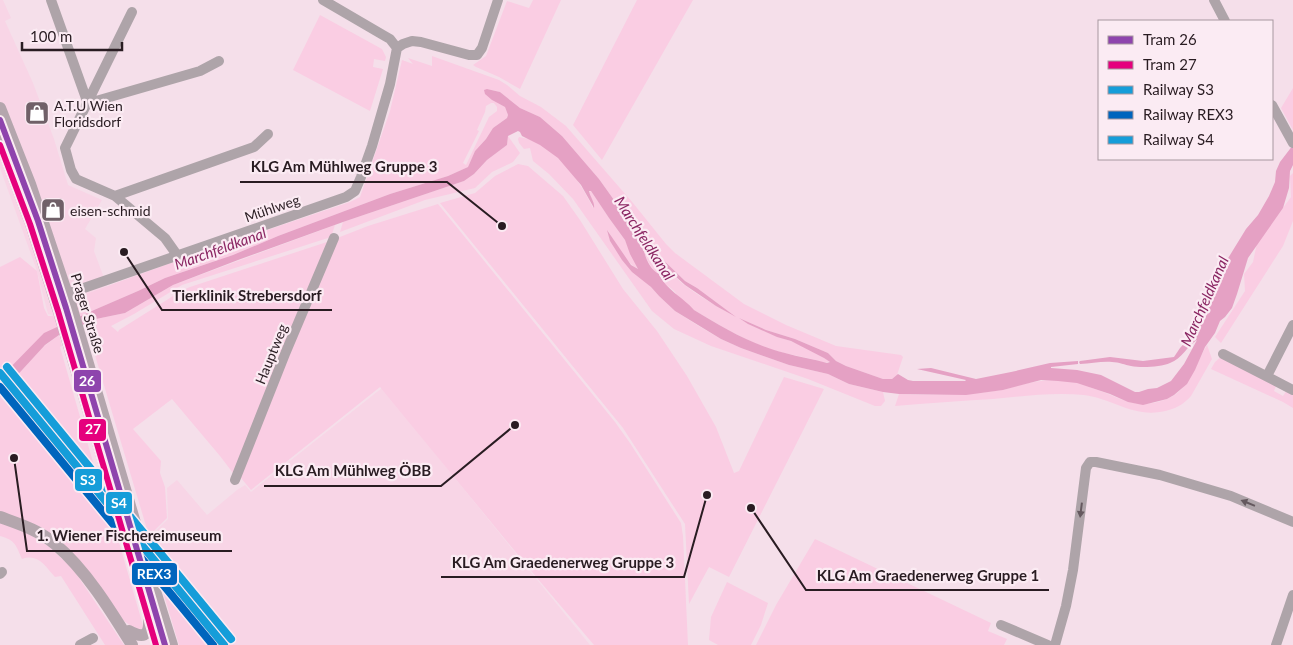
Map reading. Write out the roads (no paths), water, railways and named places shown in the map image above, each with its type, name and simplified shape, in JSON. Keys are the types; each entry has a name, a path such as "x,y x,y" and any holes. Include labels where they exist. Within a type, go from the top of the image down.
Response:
{"main road":[{"name":"Prager Straße","path":"0,108 30,184 61,296 59,312 74,339 113,450 171,644"},
{"name":"Prager Straße","path":"0,141 31,224 61,296 71,306 74,339 100,453 158,645"},
{"path":"0,517 31,528 54,543 78,566 116,618 132,645"},
{"path":"129,632 141,636 145,634 149,625 148,615"},
{"path":"116,618 141,645"}],"street":[{"path":"51,0 87,101"},
{"path":"323,0 390,39 397,48 412,41 469,55 477,55 482,48 498,0"},
{"path":"1214,0 1225,20"},
{"path":"132,12 65,148 71,170 76,179 115,196 165,238 177,255"},
{"name":"Mühlweg","path":"61,296 342,199 355,191 381,119 397,48"},
{"path":"87,101 200,71 219,61"},
{"path":"1273,106 1293,143"},
{"path":"115,196 254,147 268,134"},
{"name":"Hauptweg","path":"235,480 334,238"},
{"path":"1267,376 1293,325"},
{"path":"1223,354 1293,390"},
{"path":"1055,645 1066,606 1073,570 1086,468 1090,462 1169,478 1231,496 1293,522"},
{"path":"1276,645 1290,612 1293,596"},
{"path":"1001,625 1048,645"},
{"path":"80,645 93,638"}],"railway":[{"path":"0,388 54,452 95,495"}],"tram line":[{"name":"26","path":"0,120 38,221 66,308 165,645"},
{"name":"27","path":"0,145 30,224 58,311 156,645"}],"rail line":[{"name":"S4","path":"7,367 231,639"},
{"name":"S3","path":"0,373 224,645"},
{"name":"REX3","path":"0,387 213,645"}],"place":[{"name":"A.T.U Wien Floridsdorf","path":"37,113"},
{"name":"eisen-schmid","path":"53,210"},
{"name":"KLG Am Mühlweg Gruppe 3","path":"502,226"},
{"name":"Tierklinik Strebersdorf","path":"124,252"},
{"name":"KLG Am Mühlweg ÖBB","path":"515,425"},
{"name":"1. Wiener Fischereimuseum","path":"14,458"},
{"name":"KLG Am Graedenerweg Gruppe 3","path":"707,495"},
{"name":"KLG Am Graedenerweg Gruppe 1","path":"751,508"}],"water label":[{"name":"Marchfeldkanal","path":"645,238"},
{"name":"Marchfeldkanal","path":"220,248"},
{"name":"Marchfeldkanal","path":"1204,301"}]}
